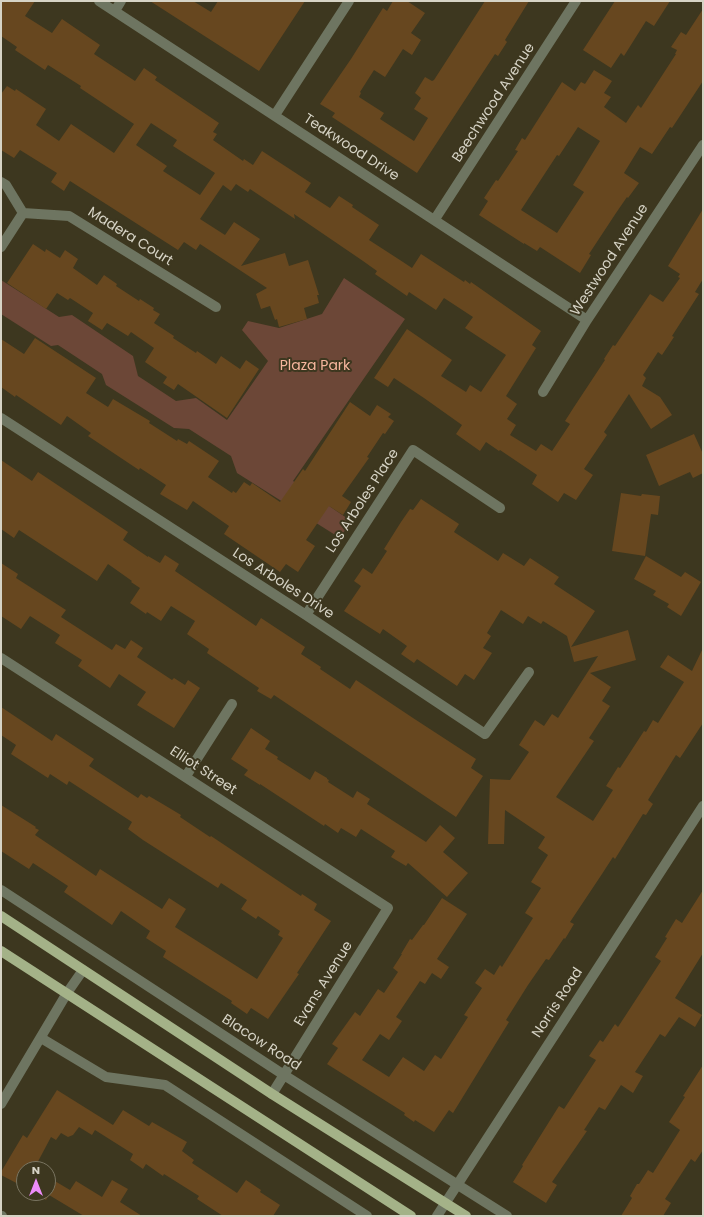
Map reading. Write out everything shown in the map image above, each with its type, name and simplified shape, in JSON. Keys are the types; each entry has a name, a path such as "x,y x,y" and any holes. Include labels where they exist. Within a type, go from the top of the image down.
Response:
{"main road":[{"path":"1,916 272,1094 466,1216"},
{"path":"1,951 411,1216"}],"street":[{"name":"Teakwood Drive","path":"99,1 435,219 587,320"},
{"path":"115,11 122,1"},
{"path":"275,115 348,1"},
{"name":"Beechwood Avenue","path":"435,219 576,1"},
{"name":"Westwood Avenue","path":"543,392 587,320 703,145"},
{"path":"1,182 6,185 23,213 1,247"},
{"name":"Madera Court","path":"23,213 69,216 216,307"},
{"name":"Los Arboles Drive","path":"1,418 306,615 485,734 529,672"},
{"name":"Los Arboles Place","path":"306,615 413,450 500,508"},
{"name":"Elliot Street","path":"1,658 186,776 388,908"},
{"path":"186,776 232,704"},
{"name":"Norris Road","path":"437,1216 703,806"},
{"name":"Blacow Road","path":"1,890 284,1075 508,1216"},
{"name":"Evans Avenue","path":"272,1094 388,908"},
{"path":"1,1104 67,993 83,970"},
{"path":"41,1038 106,1077 165,1085 367,1216"}],"green space":[{"name":"Plaza Park","path":"344,278 405,319 293,481 351,521 340,538 237,473 231,456 189,429 174,428 106,385 102,374 58,345 51,346 1,314 1,280 59,317 72,315 133,356 138,376 176,401 196,398 227,420 268,361 242,330 248,321 279,328 322,314"}],"building":[{"path":"1,1 35,1 25,16 52,33 62,19 100,45 94,54 135,81 144,68 157,77 155,80 219,123 213,132 217,134 213,140 243,161 244,159 253,165 262,151 311,183 305,192 330,208 339,196 353,205 352,207 379,225 369,240 412,268 421,254 464,282 465,280 470,284 471,282 541,331 532,345 536,348 506,396 517,404 507,419 516,425 510,435 536,451 541,444 552,451 570,424 565,421 605,360 604,359 613,345 615,346 650,294 663,302 680,278 678,277 680,274 668,266 703,209 703,279 695,292 699,294 672,336 674,337 662,355 658,352 643,375 646,378 642,386 660,397 672,415 651,429 629,394 604,432 607,435 584,469 593,475 576,500 564,493 558,502 532,484 537,475 500,450 499,451 486,442 480,451 456,434 462,425 424,398 394,378 388,387 374,378 407,329 452,360 441,376 466,392 470,385 481,392 506,355 465,328 473,317 444,298 436,310 409,292 407,296 375,274 377,271 294,214 295,219 250,189 248,192 236,184 231,191 223,185 200,219 225,235 234,222 260,239 241,266 285,253 289,266 308,260 319,295 317,295 319,303 304,308 307,319 279,327 277,319 275,320 270,306 261,309 256,294 267,288 200,244 196,250 184,242 178,250 70,181 64,191 51,182 57,173 20,150 14,158 1,150 1,94 7,86 15,91 16,89 46,109 36,125 59,141 71,124 114,153 134,124 80,88 81,86 48,65 45,70 15,50 17,47 1,36","holes":["151,123 177,140 173,146 215,173 200,195 163,171 167,166 136,145"]},
{"path":"150,1 193,1 211,12 218,1 305,1 259,71"},
{"path":"393,1 407,1 425,13 411,33 421,40 412,55 403,49 385,77 374,70 360,92 359,97 384,113 380,119 414,141 428,118 414,109 421,98 415,93 425,77 432,81 434,80 485,1 529,1 505,40 507,42 498,56 495,54 417,173 332,117 335,113 320,104 351,59 383,8 387,11"},
{"path":"615,1 670,1 654,26 646,21 624,56 621,53 611,68 583,50"},
{"path":"703,9 703,81 672,128 670,127 652,154 640,147 624,173 639,183 628,198 627,197 589,254 591,255 580,273 540,247 537,251 524,244 479,215 488,201 484,198 496,180 498,181 518,151 515,150 522,138 525,140 562,82 575,91 581,82 585,84 594,70 612,81 604,93 611,97 604,107 626,123 638,105 641,108 676,54 677,50 671,47 681,32 686,35","holes":["578,127 600,141 573,185 584,192 557,233 521,210 557,155 559,156"]},
{"path":"33,244 45,252 46,249 60,258 65,250 78,259 73,268 97,285 104,275 117,284 116,286 139,301 140,299 154,308 153,310 160,314 154,323 196,353 197,351 216,364 221,356 240,369 246,360 259,369 227,418 178,384 174,390 163,383 167,377 145,362 154,348 131,332 128,336 107,323 102,330 88,321 93,313 70,298 68,300 57,293 46,309 7,283"},
{"path":"35,338 96,378 86,393 108,407 113,399 150,421 149,423 177,441 178,439 187,444 189,441 219,461 208,477 232,493 233,491 236,493 244,482 250,486 252,483 280,502 303,469 305,471 350,402 370,416 377,405 391,414 388,417 394,421 385,434 383,433 367,457 369,458 342,496 351,502 343,515 329,506 306,540 315,546 298,572 286,564 280,572 224,534 229,526 193,501 187,510 160,494 166,485 140,468 139,470 88,436 91,433 67,416 61,425 16,395 15,397 1,387 1,339 24,354"},
{"path":"694,434 703,454 703,473 693,478 690,472 659,486 646,455"},
{"path":"1,460 32,481 38,472 128,532 123,540 148,557 160,563 165,555 179,564 175,571 256,626 261,618 305,647 301,654 350,689 356,680 476,759 471,768 483,776 456,817 274,695 271,699 257,691 259,688 207,653 209,649 187,634 195,621 171,606 161,621 147,612 146,614 130,603 140,588 108,564 97,581 19,530 14,538 1,529"},
{"path":"621,493 641,496 642,494 660,496 658,515 651,514 645,556 612,551"},
{"path":"421,499 459,524 454,532 498,561 503,553 524,566 530,558 559,577 554,584 595,611 571,647 628,630 636,660 590,673 611,687 602,701 610,706 589,738 594,741 556,797 593,821 613,790 606,786 618,767 620,768 653,720 658,723 684,682 660,667 668,655 692,671 703,648 703,723 680,758 676,755 648,800 653,804 646,815 643,814 615,859 613,857 570,922 574,924 565,939 564,938 549,960 546,959 528,985 506,1020 509,1022 453,1113 449,1110 434,1132 415,1120 414,1122 404,1115 405,1113 327,1064 338,1048 332,1044 355,1012 360,1016 378,989 384,993 398,972 393,968 410,939 412,940 424,925 442,898 467,914 437,959 449,967 441,979 432,973 425,984 420,981 396,1017 402,1021 389,1040 380,1034 362,1060 389,1077 403,1057 424,1071 435,1055 441,1059 468,1017 464,1015 482,988 475,983 485,969 494,975 500,965 502,967 533,918 525,913 541,888 531,882 548,855 538,848 545,837 505,810 504,844 488,844 490,779 510,780 529,752 519,745 535,720 544,726 552,714 558,718 598,656 574,662 567,636 543,621 541,624 528,616 523,624 501,610 487,633 491,636 483,648 492,653 474,680 465,674 457,686 417,659 414,663 401,654 407,646 383,629 380,634 344,611 361,586 354,581 363,568 372,574 387,551 384,549 401,522 410,509 413,510"},
{"path":"646,556 681,577 685,572 701,582 681,616 667,607 669,604 653,595 656,591 634,579"},
{"path":"1,563 18,574 16,578 66,610 61,617 112,650 116,644 125,649 131,640 143,648 137,657 172,680 174,678 185,685 188,680 200,688 174,728 137,705 146,692 119,674 110,688 78,666 82,660 55,643 60,635 30,616 21,629 1,616"},
{"path":"1,707 52,741 56,734 94,759 89,766 138,798 141,794 147,798 149,796 166,806 181,815 180,817 210,837 211,836 301,896 302,894 317,904 314,910 331,921 297,973 299,974 268,1019 251,1008 247,1014 231,1003 232,1001 163,957 166,951 146,938 150,931 121,911 112,925 64,892 68,886 33,863 29,869 1,851 1,805 36,827 35,828 39,830 35,835 96,876 100,869 162,909 169,898 186,909 175,927 257,979 283,938 278,935 280,931 258,916 256,919 241,909 247,900 221,883 218,888 143,840 128,829 132,822 69,781 67,785 50,774 48,778 11,754 16,745 1,735"},
{"path":"251,728 270,741 265,749 278,757 277,759 310,780 315,771 327,778 329,780 328,782 353,798 357,791 370,799 367,804 426,842 440,825 455,838 443,852 468,873 447,897 408,863 406,866 391,857 395,851 361,829 356,837 341,828 338,833 325,824 324,826 244,775 248,770 231,759"},
{"path":"703,890 703,953 675,998 702,1015 695,1027 679,1017 665,1037 660,1034 635,1072 643,1076 633,1093 621,1085 605,1110 599,1107 584,1130 587,1131 552,1182 557,1185 546,1203 513,1182 559,1106 564,1109 596,1060 589,1056 600,1040 603,1042 615,1024 618,1027 661,961 655,957 667,938 665,937 676,919 682,923"},
{"path":"703,1065 703,1150 695,1162 691,1159 665,1199 671,1203 663,1216 621,1216 632,1198 630,1196 637,1184 639,1184 648,1170 653,1173 680,1130 669,1122 685,1097 683,1096"},
{"path":"57,1090 113,1125 123,1110 149,1126 152,1122 187,1142 182,1151 194,1160 192,1163 237,1193 246,1180 261,1190 260,1192 280,1205 273,1216 223,1216 197,1199 199,1196 164,1174 163,1176 146,1164 143,1169 130,1160 133,1154 95,1130 92,1135 79,1127 73,1135 68,1137 61,1133 56,1140 51,1137 38,1161 16,1161 16,1183 1,1175 1,1172 23,1135 27,1138"},
{"path":"112,1180 128,1189 120,1202 142,1216 84,1216 56,1199 56,1182 70,1190 76,1181 102,1197"}]}
